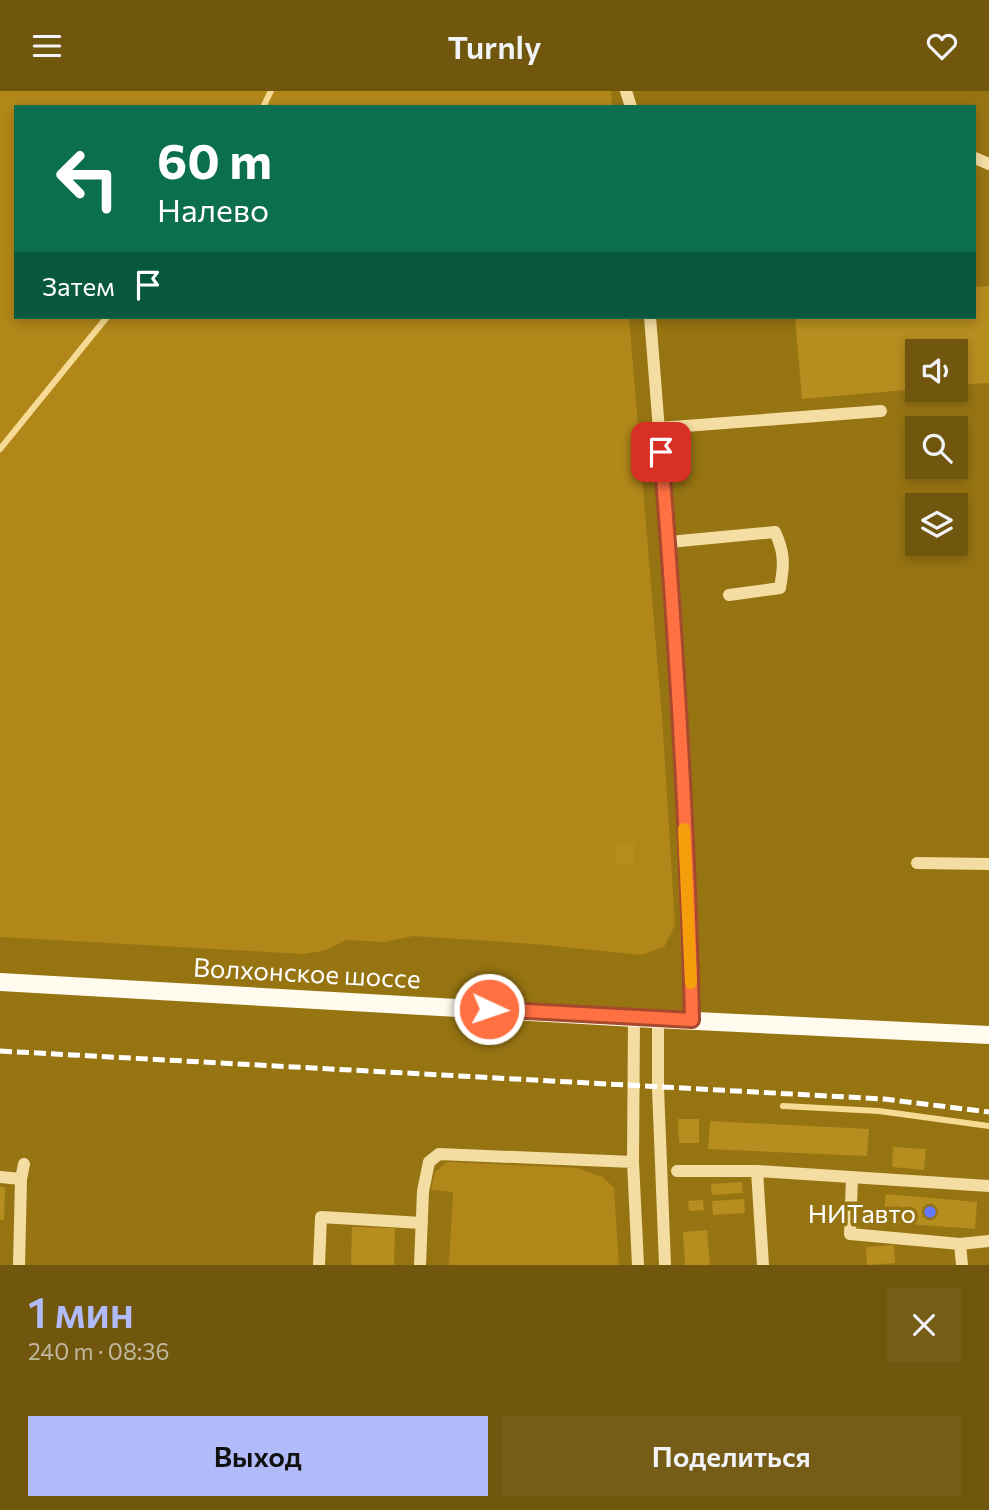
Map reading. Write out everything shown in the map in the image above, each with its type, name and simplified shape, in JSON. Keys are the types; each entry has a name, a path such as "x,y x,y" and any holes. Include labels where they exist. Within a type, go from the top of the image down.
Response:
{"main road":[{"name":"Волхонское шоссе","path":"0,982 989,1035"}],"street":[{"path":"650,319 668,542 692,1020"},
{"path":"659,428 881,411"},
{"path":"668,542 775,532 785,563 780,588 729,595"},
{"path":"917,863 989,864"},
{"path":"634,1018 633,1162 638,1265"},
{"path":"659,1019 658,1088 665,1265"},
{"path":"420,1265 423,1191 429,1161 439,1154 633,1162"},
{"path":"19,1265 21,1178 24,1164"},
{"path":"677,1171 757,1171 989,1186"},
{"path":"757,1171 763,1265"},
{"path":"0,1177 21,1178"},
{"path":"852,1177 850,1234 960,1244 989,1241"},
{"path":"320,1265 321,1217 422,1223"},
{"path":"960,1244 962,1265"}],"shaded area":[{"path":"0,91 611,91 612,105 14,105 14,319 629,319 663,731 675,925 664,947 641,955 535,944 413,936 384,942 346,940 327,950 304,954 0,937"},
{"path":"447,1162 577,1168 603,1177 614,1188 619,1265 449,1265 453,1192 431,1190 435,1172"}],"building":[{"path":"989,286 989,383 968,384 968,339 905,339 905,390 802,399 795,319 976,319 976,287"},
{"path":"616,844 634,844 634,864 616,864"},
{"path":"678,1119 699,1119 699,1143 679,1143"},
{"path":"710,1121 869,1129 867,1156 708,1149"},
{"path":"893,1147 926,1149 924,1170 892,1167"},
{"path":"742,1182 743,1193 712,1195 711,1184"},
{"path":"0,1187 5,1187 4,1220 0,1220"},
{"name":"НИТавто","path":"886,1194 977,1202 975,1229 883,1222"},
{"path":"744,1199 745,1213 713,1215 712,1201"},
{"path":"703,1200 704,1210 689,1211 688,1201"},
{"path":"352,1227 395,1228 394,1265 351,1265"},
{"path":"707,1230 710,1265 685,1265 683,1232"},
{"path":"894,1245 895,1263 867,1265 866,1247"}],"waterway":[{"path":"264,105 271,91"},
{"path":"0,449 105,319"},
{"path":"783,1106 879,1111 989,1126"}],"railway":[{"path":"0,1051 884,1099 989,1112"}],"slow traffic":[{"path":"684,829 691,983"}],"place":[{"name":"НИТавто","path":"930,1212"}],"route":[{"path":"489,1009 692,1020 670,569 661,452"}]}
